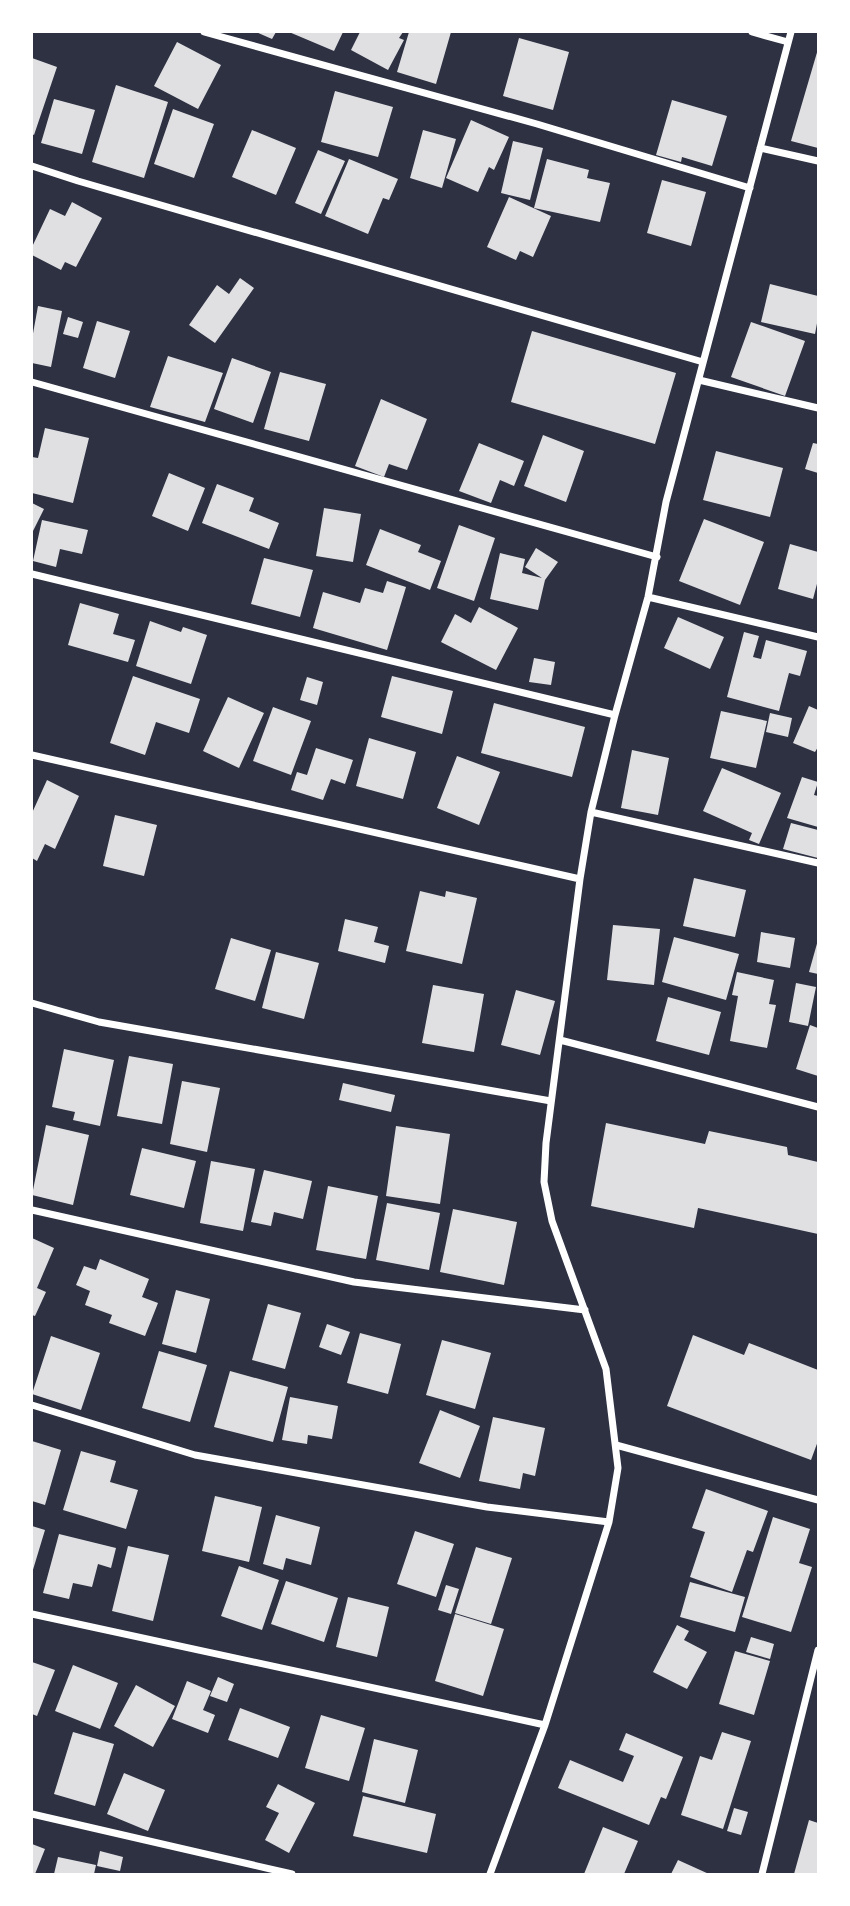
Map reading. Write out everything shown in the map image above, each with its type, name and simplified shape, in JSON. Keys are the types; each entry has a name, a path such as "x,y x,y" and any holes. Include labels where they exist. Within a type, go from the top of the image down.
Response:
{"street":[{"path":"204,32 537,124 750,188"},
{"path":"752,32 788,42"},
{"path":"491,1874 545,1725 610,1522 618,1468 606,1369 552,1221 544,1182 551,1101 580,879 592,812 615,715 648,597 666,502 791,32"},
{"path":"760,148 818,161"},
{"path":"32,166 704,362"},
{"path":"699,380 818,408"},
{"path":"32,382 657,557"},
{"path":"32,574 615,715"},
{"path":"648,597 818,637"},
{"path":"32,755 580,879"},
{"path":"592,812 818,863"},
{"path":"32,1003 99,1022 551,1101"},
{"path":"560,1040 818,1107"},
{"path":"32,1210 354,1282 585,1310"},
{"path":"32,1405 195,1455 487,1507 610,1522"},
{"path":"616,1445 818,1500"},
{"path":"32,1614 545,1725"},
{"path":"762,1874 818,1650"},
{"path":"32,1814 292,1874"}],"building":[{"path":"256,32 276,32 272,39"},
{"path":"289,32 343,32 334,51"},
{"path":"360,32 403,32 399,38 404,40 388,70 351,50"},
{"path":"409,32 451,32 436,84 397,72"},
{"path":"519,38 569,52 553,110 503,96"},
{"path":"177,42 221,65 198,109 154,86"},
{"path":"818,49 818,148 791,141"},
{"path":"32,58 57,67 34,135 32,134"},
{"path":"116,85 168,102 144,178 92,162"},
{"path":"335,91 393,107 378,157 321,142"},
{"path":"54,99 95,110 82,154 41,143"},
{"path":"672,100 727,116 712,166 682,157 681,162 656,155"},
{"path":"173,109 214,124 194,178 154,164"},
{"path":"471,120 509,137 494,170 489,167 478,192 446,178"},
{"path":"252,130 296,148 276,195 232,177"},
{"path":"423,130 456,139 442,188 410,178"},
{"path":"513,141 543,148 530,200 501,193"},
{"path":"318,150 345,161 321,214 295,203"},
{"path":"349,159 398,179 389,200 383,198 368,234 325,216"},
{"path":"547,159 589,170 587,178 610,183 600,222 534,208"},
{"path":"662,180 706,192 691,246 647,233"},
{"path":"509,197 551,216 533,257 520,251 516,260 487,247"},
{"path":"72,202 102,218 76,267 65,262 61,270 32,255 32,247 50,209 65,216"},
{"path":"240,278 254,288 215,343 189,325 217,285 229,294"},
{"path":"770,284 818,296 815,334 761,322"},
{"path":"38,306 62,311 51,367 32,363 32,339"},
{"path":"68,317 83,322 78,338 63,334"},
{"path":"97,321 130,331 115,378 83,368"},
{"path":"751,322 805,341 785,396 731,377"},
{"path":"532,331 676,373 655,444 511,402"},
{"path":"168,356 223,373 205,422 150,407"},
{"path":"232,358 271,372 253,423 214,409"},
{"path":"280,372 326,384 309,441 264,429"},
{"path":"381,399 427,419 407,470 389,464 384,477 355,466"},
{"path":"45,428 89,438 73,503 32,493 32,457 38,458"},
{"path":"543,435 584,451 566,502 524,486"},
{"path":"479,443 524,461 514,486 500,480 491,503 459,491"},
{"path":"813,443 818,444 818,473 805,469"},
{"path":"716,451 783,468 770,517 703,500"},
{"path":"169,473 205,488 188,531 152,516"},
{"path":"217,484 254,498 249,511 279,523 269,549 202,523"},
{"path":"32,503 44,509 32,533"},
{"path":"324,508 361,514 353,562 316,556"},
{"path":"704,519 764,542 740,605 679,581"},
{"path":"42,520 88,530 82,554 60,549 56,567 33,561"},
{"path":"459,525 495,538 474,601 437,588"},
{"path":"380,529 421,545 418,552 441,561 430,590 366,565"},
{"path":"790,544 818,552 818,580 813,599 778,589"},
{"path":"536,548 558,562 545,580 538,610 490,599 500,553 525,559 522,573 542,578 525,567"},
{"path":"264,558 313,570 300,617 251,604"},
{"path":"387,581 406,587 387,650 313,628 323,592 360,603 365,588 383,593"},
{"path":"80,603 119,614 113,634 135,640 128,662 68,645"},
{"path":"479,607 518,628 496,670 441,642 455,614 471,623"},
{"path":"678,617 724,637 710,669 664,648"},
{"path":"150,621 181,632 183,627 207,635 191,684 136,666"},
{"path":"744,632 759,636 753,657 761,659 766,640 807,651 800,676 789,673 779,711 727,697"},
{"path":"534,658 555,662 551,685 529,682"},
{"path":"133,676 200,699 189,733 156,722 145,755 110,743"},
{"path":"392,676 453,691 442,734 381,717"},
{"path":"307,677 323,682 317,705 300,700"},
{"path":"228,697 264,713 239,768 203,751"},
{"path":"494,703 585,727 572,777 481,753"},
{"path":"809,706 818,710 818,747 815,752 793,743"},
{"path":"273,707 311,721 291,775 253,761"},
{"path":"721,711 767,721 756,768 710,758"},
{"path":"770,713 792,718 788,737 766,732"},
{"path":"369,738 416,752 403,799 356,786"},
{"path":"316,748 353,760 345,784 331,779 323,800 291,790 297,772 307,775"},
{"path":"632,750 669,758 658,815 621,808"},
{"path":"457,756 500,772 479,825 437,808"},
{"path":"722,768 781,793 759,844 749,840 752,833 703,811"},
{"path":"802,777 818,782 814,795 818,796 818,827 787,818"},
{"path":"47,780 79,796 55,849 45,844 37,861 32,858 32,813"},
{"path":"115,815 157,825 144,876 103,866"},
{"path":"791,823 818,830 818,858 783,849"},
{"path":"694,878 746,890 735,937 683,926"},
{"path":"420,891 445,897 446,891 477,898 462,964 406,951"},
{"path":"345,919 378,927 374,942 389,946 385,963 338,951"},
{"path":"613,925 660,929 654,985 607,980"},
{"path":"761,932 795,938 790,968 757,962"},
{"path":"674,937 739,954 726,1000 662,982"},
{"path":"231,938 271,950 255,1001 215,989"},
{"path":"818,940 818,974 809,972"},
{"path":"276,952 319,963 304,1019 262,1008"},
{"path":"737,972 774,980 769,1004 776,1005 767,1048 730,1041 738,996 732,995"},
{"path":"796,983 816,987 808,1026 789,1022"},
{"path":"433,985 484,994 474,1052 422,1043"},
{"path":"516,990 555,1001 540,1055 501,1045"},
{"path":"668,997 721,1012 709,1055 656,1041"},
{"path":"810,1025 818,1028 818,1076 796,1069"},
{"path":"64,1049 114,1060 100,1126 73,1120 75,1112 52,1107"},
{"path":"129,1056 173,1064 162,1124 117,1116"},
{"path":"182,1081 220,1088 207,1152 170,1144"},
{"path":"343,1083 395,1095 391,1112 339,1100"},
{"path":"606,1123 705,1144 709,1131 787,1147 788,1155 818,1162 818,1234 698,1208 694,1228 591,1206"},
{"path":"46,1125 89,1135 73,1205 32,1195"},
{"path":"396,1126 450,1134 440,1204 386,1196"},
{"path":"142,1148 196,1161 184,1208 130,1195"},
{"path":"211,1161 255,1169 243,1231 200,1223"},
{"path":"264,1170 312,1181 303,1219 274,1212 271,1226 251,1222"},
{"path":"328,1186 378,1196 366,1259 316,1250"},
{"path":"387,1203 440,1213 429,1270 376,1260"},
{"path":"453,1209 517,1222 504,1285 440,1272"},
{"path":"32,1238 54,1248 37,1288 46,1292 35,1316 32,1315"},
{"path":"100,1259 149,1279 142,1297 158,1303 145,1336 109,1323 112,1315 85,1305 90,1291 76,1285 84,1266 96,1270"},
{"path":"176,1290 210,1299 196,1353 162,1344"},
{"path":"268,1304 301,1313 285,1369 252,1360"},
{"path":"327,1324 350,1332 341,1355 319,1347"},
{"path":"360,1333 401,1344 388,1394 347,1383"},
{"path":"693,1335 744,1355 749,1343 818,1370 818,1441 811,1460 667,1406"},
{"path":"51,1336 100,1353 81,1410 32,1394"},
{"path":"442,1340 491,1353 475,1409 426,1395"},
{"path":"159,1351 207,1365 190,1422 142,1408"},
{"path":"230,1371 288,1387 273,1442 214,1427"},
{"path":"290,1397 338,1406 332,1439 308,1435 307,1444 282,1440"},
{"path":"440,1410 480,1426 460,1478 419,1463"},
{"path":"493,1417 545,1428 535,1476 523,1473 520,1489 479,1481"},
{"path":"32,1441 61,1450 45,1505 32,1501"},
{"path":"81,1451 116,1461 110,1482 138,1490 126,1529 63,1510"},
{"path":"706,1489 768,1511 753,1552 747,1550 732,1592 690,1577 705,1532 692,1528"},
{"path":"215,1496 262,1507 249,1562 202,1551"},
{"path":"276,1515 320,1527 311,1565 286,1558 283,1570 263,1564"},
{"path":"773,1517 810,1529 799,1563 812,1567 791,1632 742,1617"},
{"path":"32,1526 45,1530 32,1573"},
{"path":"415,1531 454,1544 436,1597 397,1584"},
{"path":"59,1534 116,1548 111,1568 98,1564 92,1587 73,1583 69,1599 43,1593"},
{"path":"128,1546 169,1555 153,1621 112,1611"},
{"path":"476,1547 512,1558 491,1624 455,1613"},
{"path":"239,1566 279,1580 262,1630 221,1616"},
{"path":"286,1581 338,1598 324,1642 271,1624"},
{"path":"690,1582 745,1597 735,1632 680,1617"},
{"path":"446,1585 459,1589 451,1614 438,1610"},
{"path":"348,1597 389,1607 377,1657 336,1647"},
{"path":"455,1614 504,1629 483,1696 435,1681"},
{"path":"677,1625 689,1631 684,1640 707,1652 687,1689 653,1672"},
{"path":"751,1637 774,1644 770,1659 746,1652"},
{"path":"735,1651 770,1661 754,1715 719,1704"},
{"path":"32,1662 55,1670 37,1716 32,1714"},
{"path":"73,1665 118,1683 100,1729 55,1711"},
{"path":"218,1677 234,1684 227,1702 210,1696"},
{"path":"187,1681 211,1691 203,1710 215,1715 208,1733 172,1719"},
{"path":"136,1685 175,1706 153,1747 114,1726"},
{"path":"240,1708 290,1727 278,1758 228,1740"},
{"path":"321,1715 365,1728 349,1781 305,1768"},
{"path":"73,1732 114,1744 95,1806 54,1794"},
{"path":"722,1732 751,1741 723,1829 681,1815 700,1756 712,1760"},
{"path":"626,1733 683,1757 666,1799 661,1797 649,1825 558,1788 570,1760 623,1782 634,1756 619,1750"},
{"path":"374,1739 418,1750 405,1803 362,1792"},
{"path":"124,1773 165,1790 148,1831 107,1814"},
{"path":"278,1784 315,1803 289,1853 265,1840 279,1813 266,1807"},
{"path":"363,1796 436,1814 427,1853 353,1836"},
{"path":"734,1808 748,1812 741,1835 727,1831"},
{"path":"809,1820 818,1823 818,1874 794,1874"},
{"path":"603,1827 638,1841 624,1874 584,1874"},
{"path":"32,1844 45,1849 35,1874 32,1874"},
{"path":"100,1851 123,1857 120,1871 97,1866"},
{"path":"58,1857 96,1865 94,1874 54,1874"},
{"path":"678,1860 709,1874 671,1874"}]}
